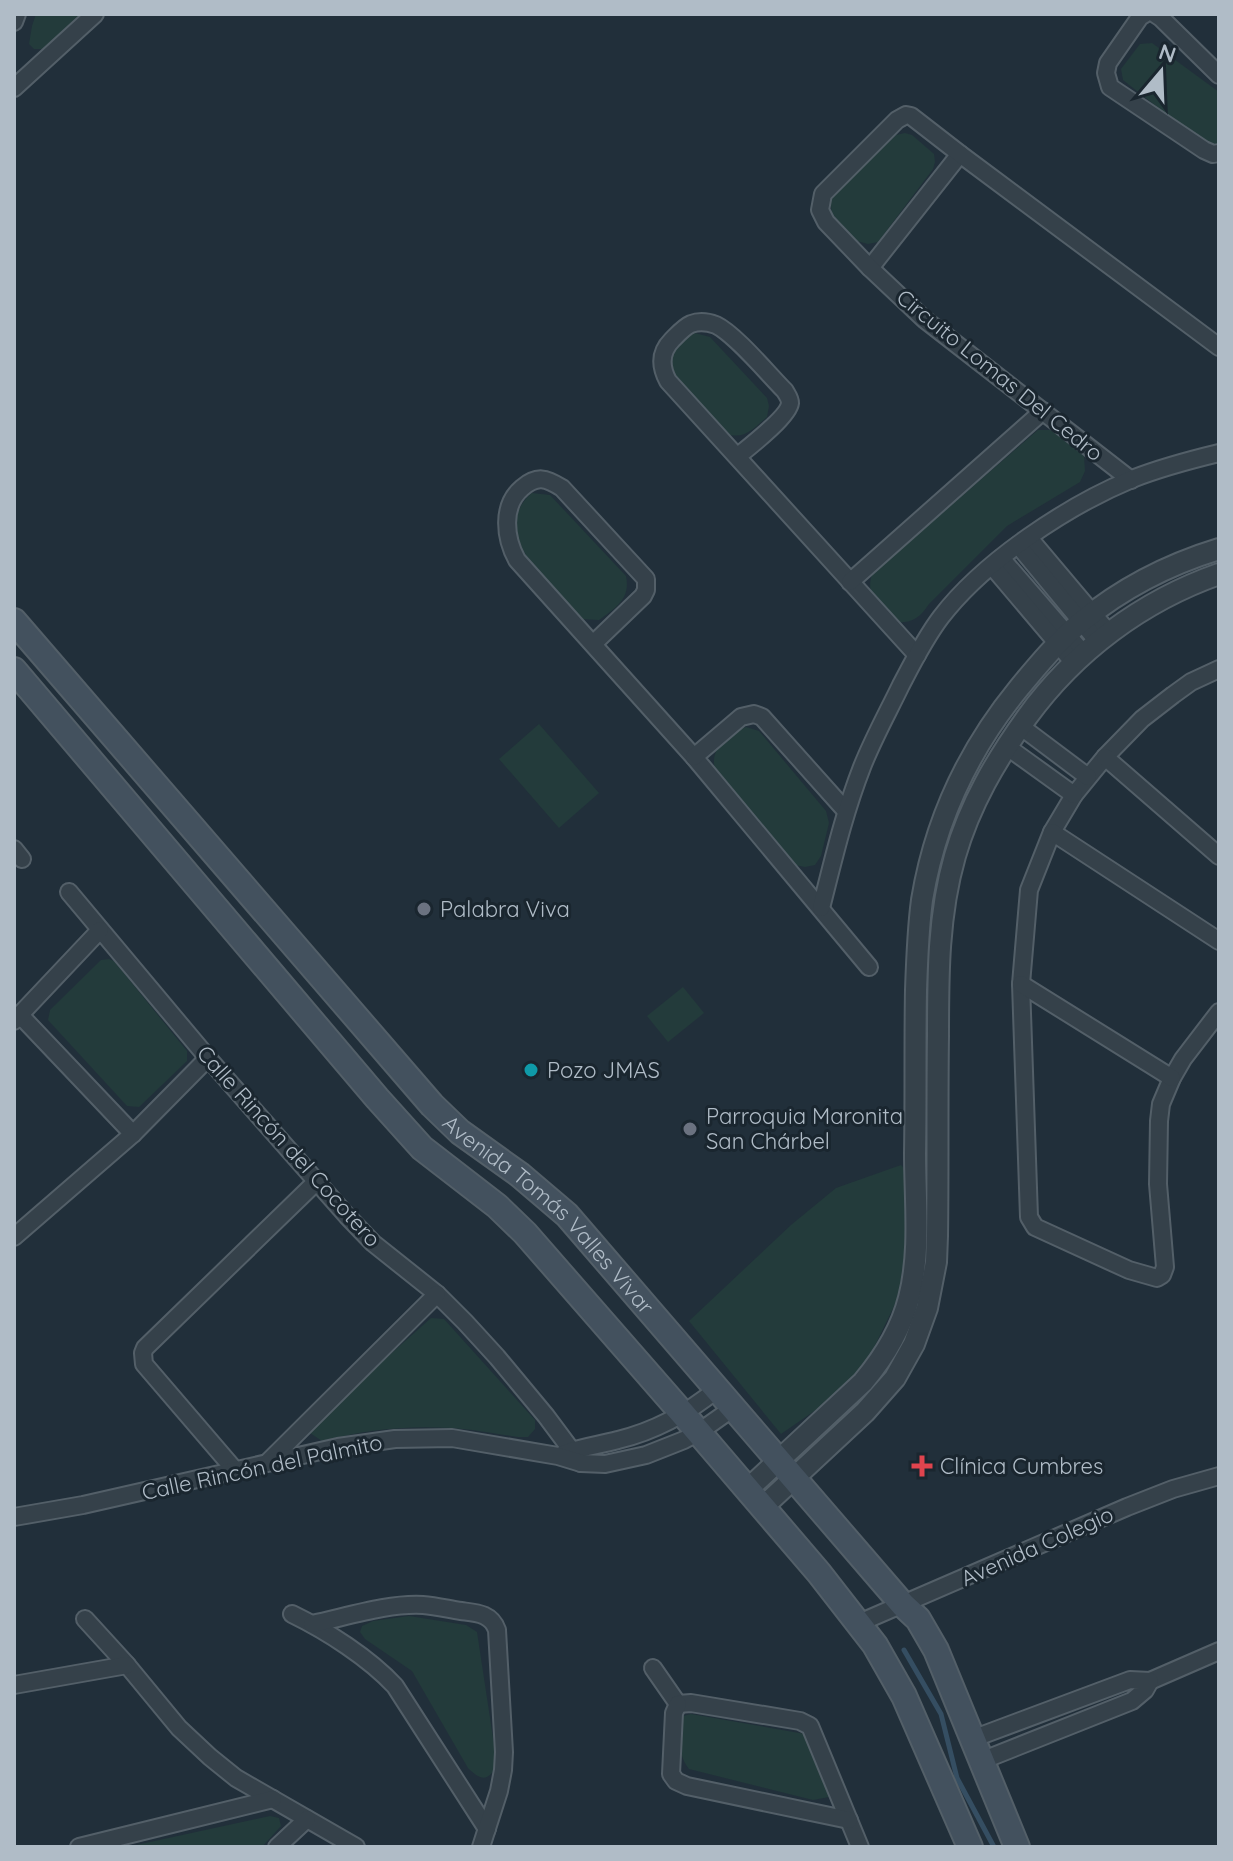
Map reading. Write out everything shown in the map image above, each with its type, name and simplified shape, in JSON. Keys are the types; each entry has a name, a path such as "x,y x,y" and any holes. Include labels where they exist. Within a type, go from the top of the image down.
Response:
{"main road":[{"name":"Avenida Tomás Valles Vivar","path":"14,621 23,646 432,1105 460,1132 528,1181 567,1215 918,1619 936,1650 1017,1847"},
{"name":"Avenida Tomás Valles Vivar","path":"14,670 377,1098 422,1148 497,1206 525,1233 819,1573 886,1661 970,1847"}],"street":[{"path":"14,22 17,14"},
{"path":"14,88 95,14"},
{"path":"1145,14 1108,63 1106,73 1110,87 1204,150 1219,153"},
{"path":"1155,14 1219,75"},
{"name":"Circuito Lomas Del Cedro","path":"1131,480 924,319 826,222 820,210 823,194 901,116 911,116 1219,347"},
{"path":"870,268 960,154"},
{"path":"738,456 784,414 790,403 788,397 727,332 710,323 693,323 668,344 662,359 668,381 917,655"},
{"path":"850,582 1043,411"},
{"name":"Circuito Lomas Del Cedro","path":"821,908 846,811 873,742 917,655 941,617 996,562 1085,502 1160,469 1219,453"},
{"path":"593,644 643,596 646,579 562,488 546,480 531,481 517,493 510,506 507,530 517,560 694,757 869,967"},
{"path":"1023,541 1052,575 1075,628 1092,648"},
{"path":"786,1470 863,1382 885,1352 901,1322 909,1298 915,1249 919,928 927,876 941,825 961,776 988,728 1014,694 1075,628 1150,577 1219,549"},
{"path":"996,562 1026,596 1075,628 1092,648"},
{"path":"755,1499 786,1470 882,1395 905,1362 932,1289 938,1214 939,946 945,898 956,854 984,782 1042,696 1092,648 1136,614 1219,574"},
{"path":"1026,596 1052,575"},
{"path":"1219,669 1191,682 1142,719 1105,757 1074,795 1052,832 1029,890 1021,984 1029,1217 1035,1227 1129,1270 1157,1278 1162,1275 1165,1267 1158,1184 1161,1104 1183,1059 1219,1012"},
{"path":"694,757 741,717 754,714 762,717 846,811"},
{"path":"1020,726 1088,777"},
{"path":"1006,746 1074,795"},
{"path":"1105,757 1219,856"},
{"path":"1052,832 1219,941"},
{"name":"Calle Rincón del Cocotero","path":"69,892 316,1182 373,1243 437,1294 497,1357 570,1456"},
{"path":"100,930 17,1018 133,1134"},
{"path":"1021,984 1172,1078"},
{"path":"14,1237 133,1134 208,1058"},
{"path":"234,1469 144,1364 143,1353 316,1182"},
{"path":"269,1461 437,1294"},
{"name":"Calle Rincón del Palmito","path":"570,1456 638,1434 683,1414 717,1389"},
{"name":"Calle Rincón del Palmito","path":"20,1516 366,1442 452,1438 605,1464 646,1455 699,1432 733,1408"},
{"path":"638,1434 646,1455"},
{"name":"Avenida Colegio","path":"859,1623 1139,1502 1219,1476"},
{"path":"14,1502 20,1516"},
{"path":"312,1624 399,1606 423,1605 479,1614 491,1619 497,1630 504,1752 499,1791 481,1847"},
{"path":"292,1614 366,1661 395,1686 487,1829"},
{"path":"85,1619 200,1748 236,1778 356,1847"},
{"path":"976,1750 1132,1701 1150,1681 1219,1651"},
{"path":"14,1685 127,1665"},
{"path":"653,1668 678,1704"},
{"path":"678,1704 691,1703 806,1723 813,1730 860,1847"},
{"path":"678,1704 674,1713 671,1774 676,1781 687,1786 849,1820"},
{"path":"79,1847 273,1799"},
{"path":"277,1847 307,1819"}],"green space":[{"path":"36,14 80,14 44,49 34,49 29,44"},
{"path":"1152,43 1219,92 1219,146 1208,147 1123,80 1121,69 1140,44"},
{"path":"896,135 912,135 934,154 933,169 878,242 868,244 857,241 832,214 830,199"},
{"path":"695,333 710,337 767,398 767,417 749,432 727,434 670,372 670,352"},
{"path":"1038,430 1053,430 1069,440 1084,456 1085,471 1080,482 1007,526 922,613 910,621 894,622 872,595 872,574"},
{"path":"532,493 550,495 626,576 624,597 599,620 582,619 574,614 527,556 516,524 520,508"},
{"path":"539,724 599,793 559,828 499,759"},
{"path":"746,727 759,731 826,811 829,823 821,856 815,865 795,865 715,769 715,754 722,742"},
{"path":"101,960 114,961 187,1051 187,1061 139,1107 127,1106 48,1020 50,1010"},
{"path":"683,987 704,1013 668,1042 647,1016"},
{"path":"901,1165 910,1175 908,1235 898,1298 867,1362 836,1396 781,1434 689,1321 791,1225 836,1188"},
{"path":"431,1318 444,1319 535,1420 535,1429 528,1437 434,1427 386,1429 322,1441 310,1433 311,1425"},
{"path":"409,1616 466,1625 477,1632 497,1764 488,1777 481,1777 468,1768 412,1671 365,1639 360,1632 362,1626 373,1621"},
{"path":"691,1714 805,1734 831,1789 829,1797 813,1800 689,1769 682,1757 679,1736 683,1716"},
{"path":"270,1816 279,1818 281,1826 262,1847 127,1847"}],"waterway":[{"path":"904,1650 941,1714 957,1778 994,1847"}],"place":[{"name":"Palabra Viva","path":"424,909"},
{"name":"Pozo JMAS","path":"531,1070"},
{"name":"Parroquia Maronita San Chárbel","path":"690,1129"},
{"name":"Clínica Cumbres","path":"922,1466"}]}
